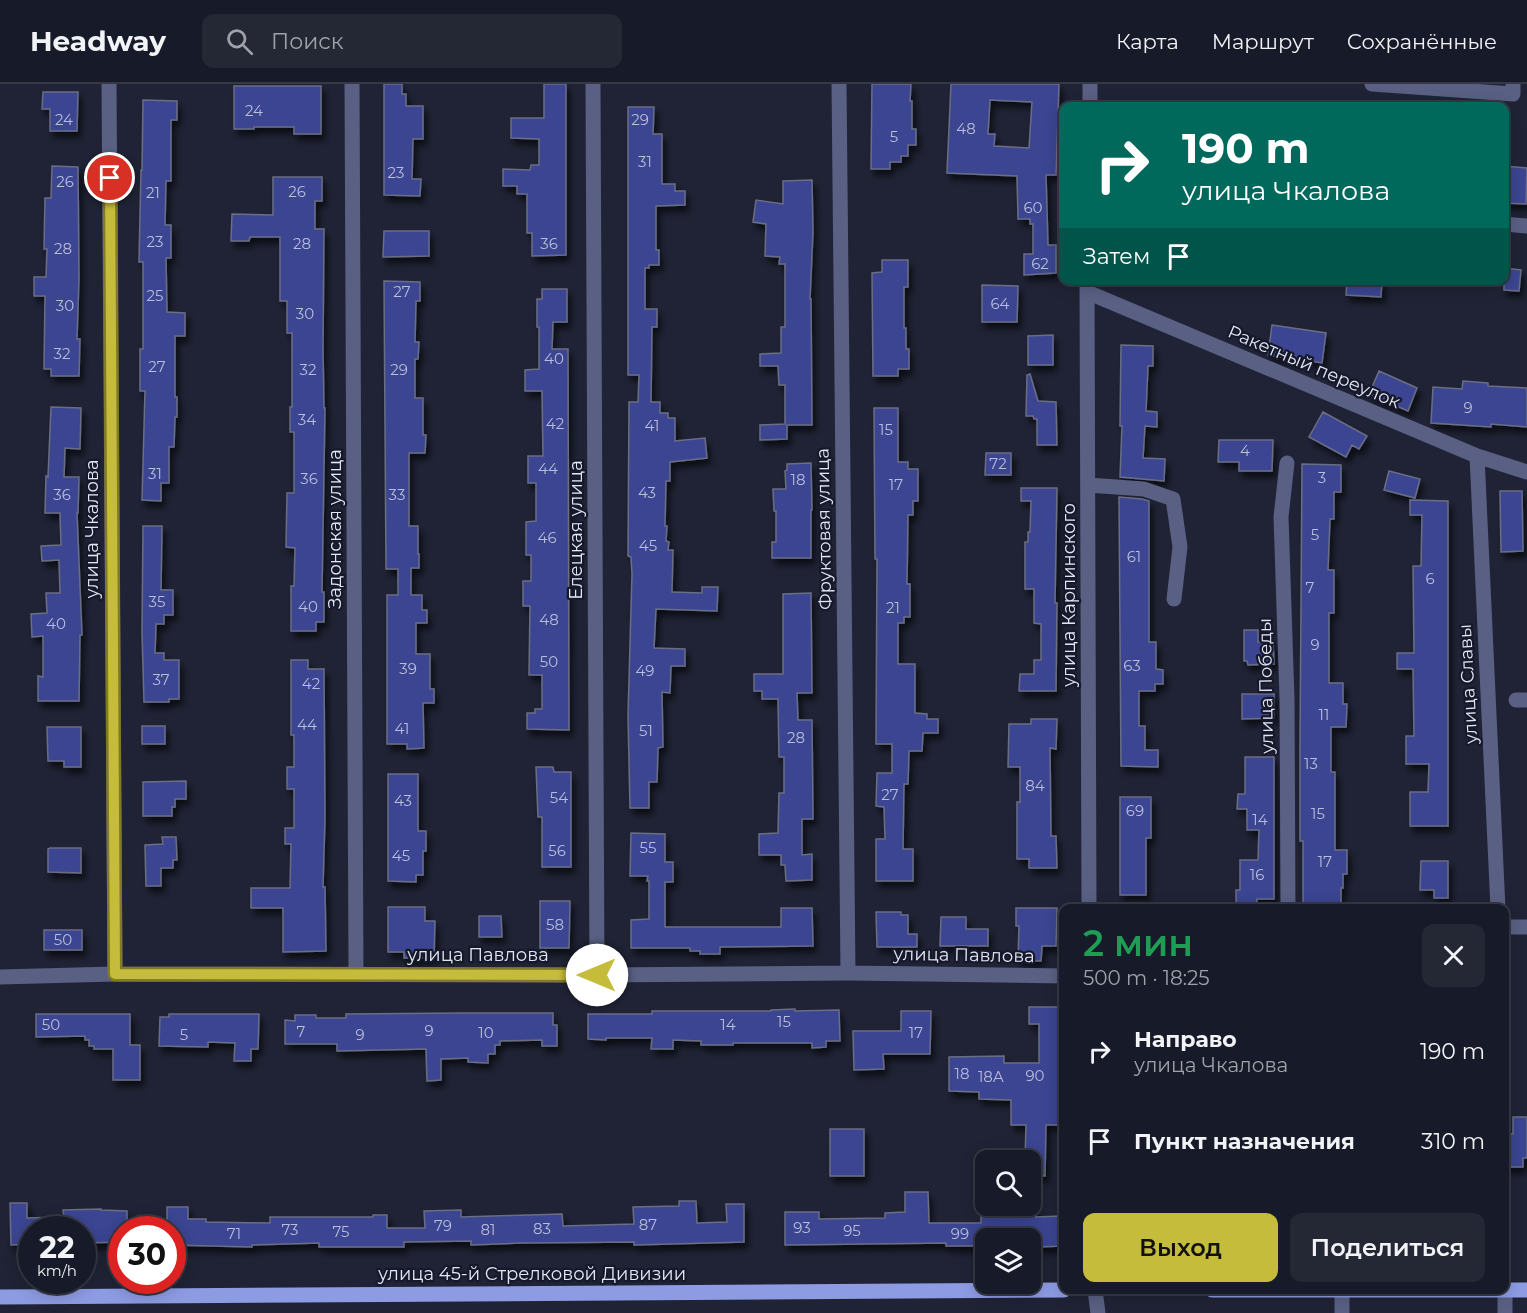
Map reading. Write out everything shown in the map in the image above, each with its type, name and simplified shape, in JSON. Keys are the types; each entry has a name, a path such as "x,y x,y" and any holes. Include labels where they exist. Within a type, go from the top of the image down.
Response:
{"main road":[{"name":"улица 45-й Стрелковой Дивизии","path":"0,1298 1059,1290"},
{"path":"1509,1290 1527,1290"}],"street":[{"name":"улица Чкалова","path":"109,84 115,974"},
{"name":"Задонская улица","path":"352,84 356,974"},
{"name":"Елецкая улица","path":"593,84 597,975"},
{"name":"Фруктовая улица","path":"839,84 848,973"},
{"path":"1090,84 1090,102"},
{"path":"1372,84 1512,94 1513,84"},
{"path":"1509,224 1527,226"},
{"name":"Ракетный переулок","path":"1087,286 1477,456 1527,472"},
{"name":"улица Карпинского","path":"1087,286 1089,904"},
{"name":"улица Славы","path":"1477,456 1498,904"},
{"name":"улица Победы","path":"1287,463 1281,517 1287,699 1288,904"},
{"path":"1088,485 1144,489 1173,499 1180,547 1174,599"},
{"path":"1509,927 1527,927"},
{"name":"улица Павлова","path":"0,977 115,974 848,973 1059,976"},
{"path":"1096,1294 1098,1313"},
{"path":"1342,1294 1342,1313"},
{"path":"1505,1294 1505,1313"}],"building":[{"path":"384,84 402,84 402,94 406,94 406,106 423,106 423,139 413,139 412,179 421,179 420,196 384,195"},
{"path":"544,84 566,84 566,255 532,256 532,233 527,233 527,194 517,194 517,186 503,186 503,169 530,170 531,165 539,165 539,139 511,138 511,118 544,118"},
{"path":"872,84 911,84 912,129 916,129 916,145 908,145 908,156 901,156 901,162 890,162 890,169 871,169"},
{"path":"951,84 1059,84 1056,175 1046,175 1048,245 1056,245 1056,273 1024,275 1024,254 1033,254 1033,224 1030,224 1030,219 1018,219 1017,176 947,173","holes":["990,100 1032,102 1029,148 994,146 995,134 988,134"]},
{"path":"234,86 321,86 321,134 294,134 294,127 234,129"},
{"path":"43,92 78,92 77,131 50,131 50,109 42,109"},
{"path":"143,100 177,101 177,120 171,120 171,181 166,181 165,225 171,225 171,258 166,258 167,312 185,313 185,336 175,336 177,417 175,417 174,447 169,447 169,483 161,483 161,501 142,500 145,391 140,391 140,349 143,349 143,262 139,262"},
{"path":"628,107 654,107 653,134 662,134 662,184 675,184 675,191 685,191 685,205 656,206 656,250 659,250 659,265 649,265 649,268 645,268 645,309 657,309 657,327 652,327 651,402 660,402 660,413 668,413 668,418 675,418 675,441 705,438 707,458 670,462 670,481 666,481 665,526 667,526 666,541 669,542 668,550 673,550 672,592 702,593 702,587 718,587 717,611 656,609 654,648 685,649 685,666 671,666 670,693 662,692 663,747 658,748 657,782 649,782 649,808 630,808 628,715 632,574 631,557 628,556 629,402 638,402 639,375 628,375"},
{"path":"52,166 78,167 77,339 80,339 79,376 51,376 51,369 44,369 45,296 34,296 34,277 46,277 45,198 51,198"},
{"path":"1509,166 1527,168 1526,204 1509,203"},
{"path":"273,177 322,177 322,201 315,201 315,229 324,229 325,408 322,592 324,592 324,622 316,622 316,631 291,631 291,586 294,586 295,548 286,547 287,493 294,493 294,432 290,432 292,333 287,333 287,301 280,301 280,237 250,237 249,241 231,241 232,214 273,215"},
{"path":"812,180 813,232 810,299 812,425 787,425 787,439 760,440 760,425 785,424 785,385 779,385 778,366 760,366 760,354 781,353 781,327 785,327 785,264 779,264 780,257 765,256 766,224 753,222 756,200 783,204 783,181"},
{"path":"384,231 429,231 429,256 383,257"},
{"path":"882,260 908,260 908,287 904,287 904,328 906,328 906,349 909,349 909,369 898,369 898,376 873,376 872,273 882,272"},
{"path":"1509,269 1521,270 1519,291 1504,290 1504,285 1509,285"},
{"path":"384,281 420,282 420,301 416,301 415,342 419,342 418,359 415,359 415,398 423,398 423,435 426,435 425,453 409,453 409,526 418,526 419,554 419,568 411,568 411,595 422,595 422,610 427,610 427,623 416,623 416,654 430,654 430,689 434,689 434,703 423,703 424,748 407,749 407,744 387,744 387,595 398,595 398,569 386,569"},
{"path":"982,285 1018,286 1017,322 982,322"},
{"path":"1347,285 1382,285 1381,297 1346,295"},
{"path":"542,289 567,289 567,322 553,322 552,349 568,349 569,730 527,729 527,713 535,713 535,709 542,709 542,675 529,675 530,606 523,606 523,581 531,581 531,555 526,555 526,522 536,521 536,483 528,483 528,456 543,456 542,391 525,391 525,370 539,369 537,299 542,299"},
{"path":"1272,325 1326,333 1322,363 1268,355"},
{"path":"1053,335 1053,365 1028,365 1028,336"},
{"path":"1121,345 1153,346 1153,366 1148,366 1146,411 1157,412 1157,427 1145,426 1143,458 1165,459 1164,481 1120,477"},
{"path":"1379,371 1417,388 1408,411 1369,394"},
{"path":"1030,374 1038,401 1056,402 1057,445 1037,445 1037,419 1033,416 1026,416 1027,375"},
{"path":"1463,381 1488,383 1488,386 1527,388 1527,427 1431,423 1433,387 1462,389"},
{"path":"51,407 81,408 80,449 65,448 64,477 79,477 77,513 82,635 80,635 79,701 38,701 38,676 43,677 43,636 32,637 31,614 47,613 46,593 60,593 59,560 42,561 41,546 61,545 60,513 45,513"},
{"path":"874,408 898,408 898,462 908,462 908,469 918,469 918,501 913,501 913,515 908,515 907,584 910,584 910,617 904,617 904,623 898,623 898,664 915,664 915,713 927,714 927,719 938,719 938,733 923,733 922,751 909,751 908,784 904,784 903,849 913,849 913,881 876,881 876,839 885,839 884,807 876,806 877,773 892,773 892,744 876,744 877,559 875,559"},
{"path":"1323,412 1367,436 1359,449 1352,445 1346,457 1309,437"},
{"path":"1219,440 1273,440 1272,471 1239,471 1239,462 1218,462"},
{"path":"986,453 1011,453 1011,475 985,475"},
{"path":"811,463 811,558 772,558 772,542 776,542 773,489 786,489 787,464"},
{"path":"1302,464 1341,465 1341,492 1334,492 1334,519 1330,519 1328,570 1334,570 1334,613 1329,613 1329,683 1343,683 1343,704 1347,704 1346,727 1331,727 1331,772 1335,772 1335,850 1347,850 1347,874 1343,874 1341,904 1303,904 1303,841 1300,841"},
{"path":"1389,471 1420,479 1415,498 1384,490"},
{"path":"1021,488 1057,488 1056,691 1019,691 1020,674 1034,674 1034,660 1041,660 1041,624 1034,623 1034,589 1025,589 1025,542 1028,542 1028,532 1030,532 1031,501 1021,501"},
{"path":"1500,491 1522,491 1523,551 1501,552"},
{"path":"1119,497 1149,501 1149,642 1156,642 1156,669 1163,670 1163,684 1155,684 1155,691 1139,691 1139,726 1145,726 1145,750 1158,750 1158,767 1121,766"},
{"path":"1410,500 1448,501 1448,826 1410,826 1410,792 1428,792 1429,764 1406,764 1406,736 1414,736 1413,669 1397,669 1397,653 1414,653 1413,566 1421,566 1422,515 1410,515"},
{"path":"143,526 162,526 161,590 173,590 173,615 164,615 164,624 156,624 155,653 164,653 164,660 179,660 179,699 169,699 169,702 144,702"},
{"path":"811,593 812,693 797,693 798,720 812,720 813,819 802,819 802,855 812,854 812,880 786,881 785,865 781,865 781,855 759,855 759,834 778,833 779,793 784,793 784,757 779,757 778,699 762,699 762,691 754,691 754,674 783,674 783,594"},
{"path":"1244,630 1258,630 1258,642 1273,642 1274,664 1248,665 1247,661 1244,661"},
{"path":"291,660 308,660 308,669 324,669 323,887 325,887 326,951 283,952 283,908 251,908 251,888 290,888 291,844 285,844 285,828 294,828 294,789 287,789 287,767 294,767 294,735 291,735"},
{"path":"1242,694 1274,694 1274,718 1242,719"},
{"path":"1031,719 1057,719 1056,749 1050,748 1051,836 1056,836 1057,868 1029,868 1029,859 1017,859 1017,802 1020,802 1020,767 1008,767 1009,724 1031,724"},
{"path":"142,726 165,726 165,744 142,744"},
{"path":"47,727 81,727 81,767 64,767 64,761 48,761"},
{"path":"1245,757 1274,757 1274,899 1257,899 1256,904 1236,904 1236,890 1240,890 1240,860 1258,860 1259,830 1247,830 1247,809 1237,809 1238,794 1245,794"},
{"path":"536,767 553,767 554,772 571,772 571,867 542,867 542,817 538,817"},
{"path":"388,774 418,774 418,831 426,831 426,851 423,851 423,875 416,875 416,882 388,881"},
{"path":"186,781 186,799 175,799 172,816 143,816 143,782"},
{"path":"1120,797 1151,797 1151,838 1146,838 1146,895 1120,895"},
{"path":"631,833 665,834 665,862 673,862 673,882 665,882 665,927 781,927 781,908 812,908 813,946 720,947 720,954 700,954 700,951 690,951 690,948 631,948 631,920 649,919 649,881 647,881 648,876 630,876"},
{"path":"162,837 176,837 177,860 173,860 173,868 161,868 161,886 146,886 145,845 163,844"},
{"path":"81,848 81,873 48,872 48,849"},
{"path":"1421,861 1448,861 1448,898 1434,898 1434,890 1420,890"},
{"path":"540,901 570,901 569,948 540,948"},
{"path":"388,907 425,907 425,921 435,921 434,958 404,958 404,952 388,952"},
{"path":"1016,908 1057,908 1056,946 1042,946 1041,961 1018,961 1019,926 1016,926"},
{"path":"876,912 901,912 901,915 908,915 908,934 917,934 917,947 877,947"},
{"path":"479,916 501,916 502,937 479,937"},
{"path":"941,917 966,917 966,929 988,929 988,946 940,946"},
{"path":"44,930 82,930 82,950 44,950"},
{"path":"1029,1007 1059,1007 1059,1125 1046,1125 1045,1176 1041,1176 1041,1150 1025,1150 1026,1125 1011,1125 1011,1100 979,1099 979,1092 949,1091 949,1057 1004,1056 1004,1063 1039,1063 1039,1024 1029,1024"},
{"path":"795,1009 795,1011 839,1010 840,1041 826,1041 826,1047 812,1048 812,1043 701,1045 701,1041 673,1040 673,1049 651,1049 652,1038 588,1039 588,1014"},
{"path":"901,1011 931,1011 930,1054 883,1054 884,1069 854,1070 853,1031 901,1031"},
{"path":"553,1013 553,1025 557,1025 557,1046 542,1046 542,1040 500,1041 500,1045 495,1045 495,1054 488,1054 488,1063 468,1062 468,1058 441,1059 441,1080 427,1081 426,1049 337,1051 337,1044 285,1044 285,1020 295,1021 295,1015 346,1018 346,1014"},
{"path":"36,1014 130,1014 130,1045 140,1045 140,1080 113,1080 113,1049 94,1049 94,1046 89,1046 89,1040 85,1040 85,1036 36,1037"},
{"path":"169,1014 259,1014 258,1049 251,1049 251,1061 234,1061 235,1043 208,1042 208,1047 159,1046 160,1017 169,1017"},
{"path":"1513,1117 1527,1117 1527,1158 1523,1158 1523,1167 1509,1167 1509,1134 1513,1134"},
{"path":"830,1129 864,1129 864,1176 830,1176"},
{"path":"905,1192 928,1192 929,1223 981,1223 981,1216 1059,1216 1059,1246 1041,1247 1041,1228 975,1228 974,1246 946,1246 946,1243 785,1245 785,1212 819,1212 819,1219 885,1218 885,1213 905,1212"},
{"path":"679,1201 696,1201 697,1223 727,1222 726,1204 744,1204 744,1242 471,1245 471,1241 404,1242 404,1247 319,1247 319,1243 252,1245 252,1247 186,1245 186,1216 167,1216 167,1207 188,1207 188,1219 206,1219 206,1222 270,1223 270,1217 387,1215 387,1228 425,1228 424,1211 461,1210 461,1217 562,1214 563,1226 634,1224 633,1207 679,1206"},
{"path":"10,1203 27,1203 27,1216 18,1216 18,1245 11,1245"},
{"path":"63,1210 127,1211 127,1216 108,1216 108,1242 96,1243 96,1216 64,1216"}],"route":[{"path":"110,178 115,974 597,975"}]}
